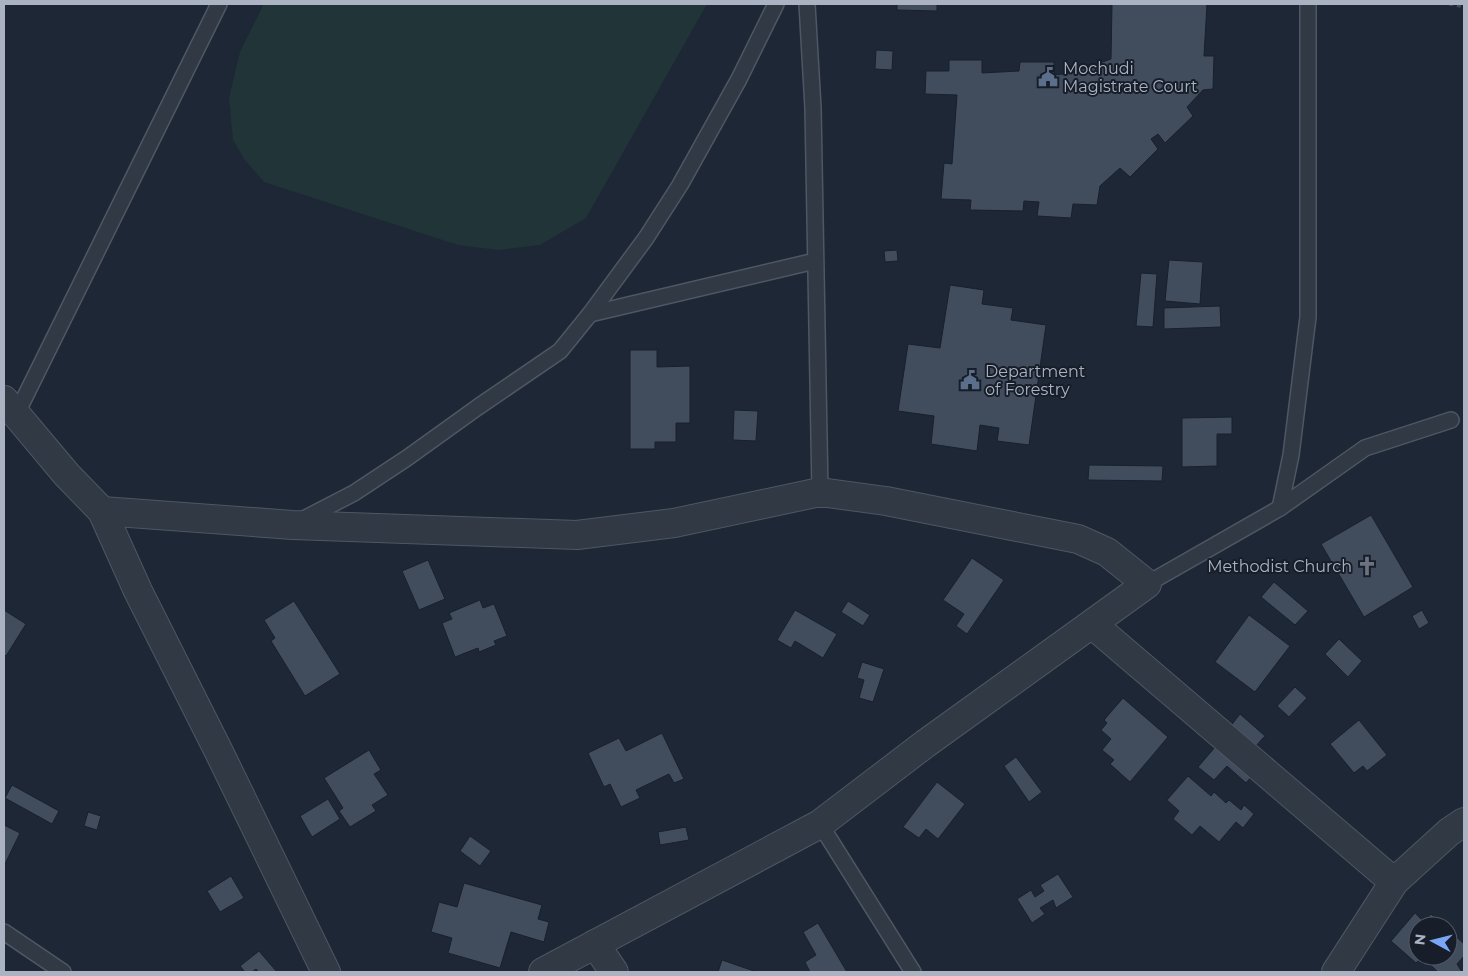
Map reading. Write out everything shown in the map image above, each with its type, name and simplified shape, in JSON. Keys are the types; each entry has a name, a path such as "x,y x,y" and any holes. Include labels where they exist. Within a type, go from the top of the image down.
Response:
{"street":[{"path":"10,407 66,475 102,511 138,591 326,972"},
{"path":"102,511 293,525 577,536 674,523 820,492 886,501 1078,540 1107,552 1147,584 925,744 820,824 543,972"},
{"path":"1092,624 1394,882"},
{"path":"1336,972 1394,882 1450,832 1464,822"},
{"path":"595,944 614,972"}],"lane":[{"path":"10,407 220,4"},
{"path":"293,525 354,493 408,458 560,351 646,238 680,185 739,79 776,4"},
{"path":"807,4 813,108 820,492"},
{"path":"1280,508 1291,455 1308,317 1308,4"},
{"path":"590,314 815,261"},
{"path":"1147,584 1280,508 1365,448 1451,420"},
{"path":"820,824 913,972"},
{"path":"4,932 64,972"}],"path":[{"path":"1449,4 1464,7"}],"green space":[{"path":"264,4 707,4 586,218 540,245 498,250 458,245 264,182 244,159 233,140 229,98 240,52"}],"building":[{"path":"897,4 937,4 937,11 897,10"},
{"path":"1112,4 1207,4 1204,56 1214,56 1213,89 1203,90 1187,107 1193,116 1165,143 1158,134 1151,139 1158,149 1130,177 1120,168 1100,186 1097,205 1073,204 1071,218 1037,216 1039,202 1024,201 1023,211 970,210 971,200 941,199 944,163 952,164 957,95 925,94 926,71 949,71 949,60 982,60 982,73 1019,71 1020,62 1054,62 1054,75 1071,73 1111,59"},
{"path":"876,50 893,51 892,70 875,69"},
{"path":"897,250 898,261 885,262 884,251"},
{"path":"1169,260 1203,262 1200,304 1165,301"},
{"path":"1141,273 1157,274 1153,327 1136,326"},
{"name":"Department of Forestry","path":"950,285 984,290 982,304 1013,308 1011,320 1046,325 1029,445 997,441 999,428 980,425 977,451 931,444 934,416 898,411 908,344 940,348"},
{"path":"1220,306 1221,327 1164,329 1164,308"},
{"path":"630,350 657,350 657,367 690,366 690,423 676,423 676,442 655,442 655,449 630,449"},
{"path":"734,410 758,411 756,441 733,440"},
{"path":"1232,417 1232,434 1217,434 1217,466 1182,467 1182,418"},
{"path":"1089,465 1163,466 1162,481 1088,480"},
{"name":"Methodist Church","path":"1371,515 1413,587 1364,617 1321,544"},
{"path":"972,558 1004,580 967,634 956,626 964,614 943,600"},
{"path":"428,560 445,599 419,610 402,571"},
{"path":"1274,582 1308,611 1295,625 1261,597"},
{"path":"480,600 483,608 494,604 507,636 494,641 496,645 479,652 478,648 455,657 442,623 452,619 449,613"},
{"path":"294,601 340,674 305,696 271,641 275,638 264,620"},
{"path":"848,601 870,615 863,626 841,612"},
{"path":"4,610 26,624 6,656 4,655"},
{"path":"795,610 837,634 823,658 795,641 791,648 777,640"},
{"path":"1422,610 1429,623 1419,629 1412,616"},
{"path":"1249,615 1290,646 1255,692 1215,662"},
{"path":"1339,639 1362,661 1348,677 1325,654"},
{"path":"862,662 884,669 873,702 859,698 864,680 857,678"},
{"path":"1295,687 1307,698 1289,717 1277,706"},
{"path":"1123,698 1168,737 1130,782 1110,764 1114,760 1102,750 1111,739 1101,730 1107,723 1104,720"},
{"path":"1240,714 1265,736 1254,748 1230,727"},
{"path":"1359,720 1387,755 1367,771 1363,766 1354,773 1330,744"},
{"path":"662,733 684,779 674,783 669,774 636,790 640,798 621,807 610,784 604,787 588,753 619,738 626,751"},
{"path":"1222,739 1258,769 1246,783 1227,766 1214,780 1198,767"},
{"path":"369,750 381,770 374,774 388,795 372,805 376,811 350,827 339,811 343,808 324,778"},
{"path":"1016,757 1042,792 1029,802 1004,766"},
{"path":"1188,776 1211,796 1214,792 1226,803 1229,800 1241,810 1244,805 1254,814 1243,828 1236,822 1219,842 1200,826 1192,835 1173,819 1179,811 1167,800"},
{"path":"937,782 965,804 938,839 926,829 919,838 903,827"},
{"path":"12,785 59,811 52,824 5,798"},
{"path":"328,799 340,819 312,837 300,816"},
{"path":"88,812 101,816 97,830 84,826"},
{"path":"4,825 20,833 4,866"},
{"path":"686,827 689,840 660,845 658,832"},
{"path":"470,836 491,851 480,866 460,851"},
{"path":"1058,874 1073,897 1056,908 1053,900 1040,908 1045,914 1032,923 1017,899 1031,890 1035,897 1044,891 1040,885"},
{"path":"231,876 244,898 220,912 207,891"},
{"path":"464,883 542,905 538,919 549,922 544,942 511,932 500,968 448,953 452,938 431,932 439,902 457,907"},
{"path":"1408,921 1408,956 1391,941"},
{"path":"818,923 847,972 810,972 805,962 816,955 803,932"},
{"path":"1458,938 1464,944 1464,956 1458,963"},
{"path":"259,951 277,972 259,972 256,969 252,972 245,972 240,966"},
{"path":"722,960 757,972 718,972"},
{"path":"1432,966 1458,966 1462,972 1438,972"}],"place":[{"name":"Mochudi Magistrate Court","path":"1048,77"},
{"name":"Department of Forestry","path":"970,380"},
{"name":"Methodist Church","path":"1367,566"}]}
